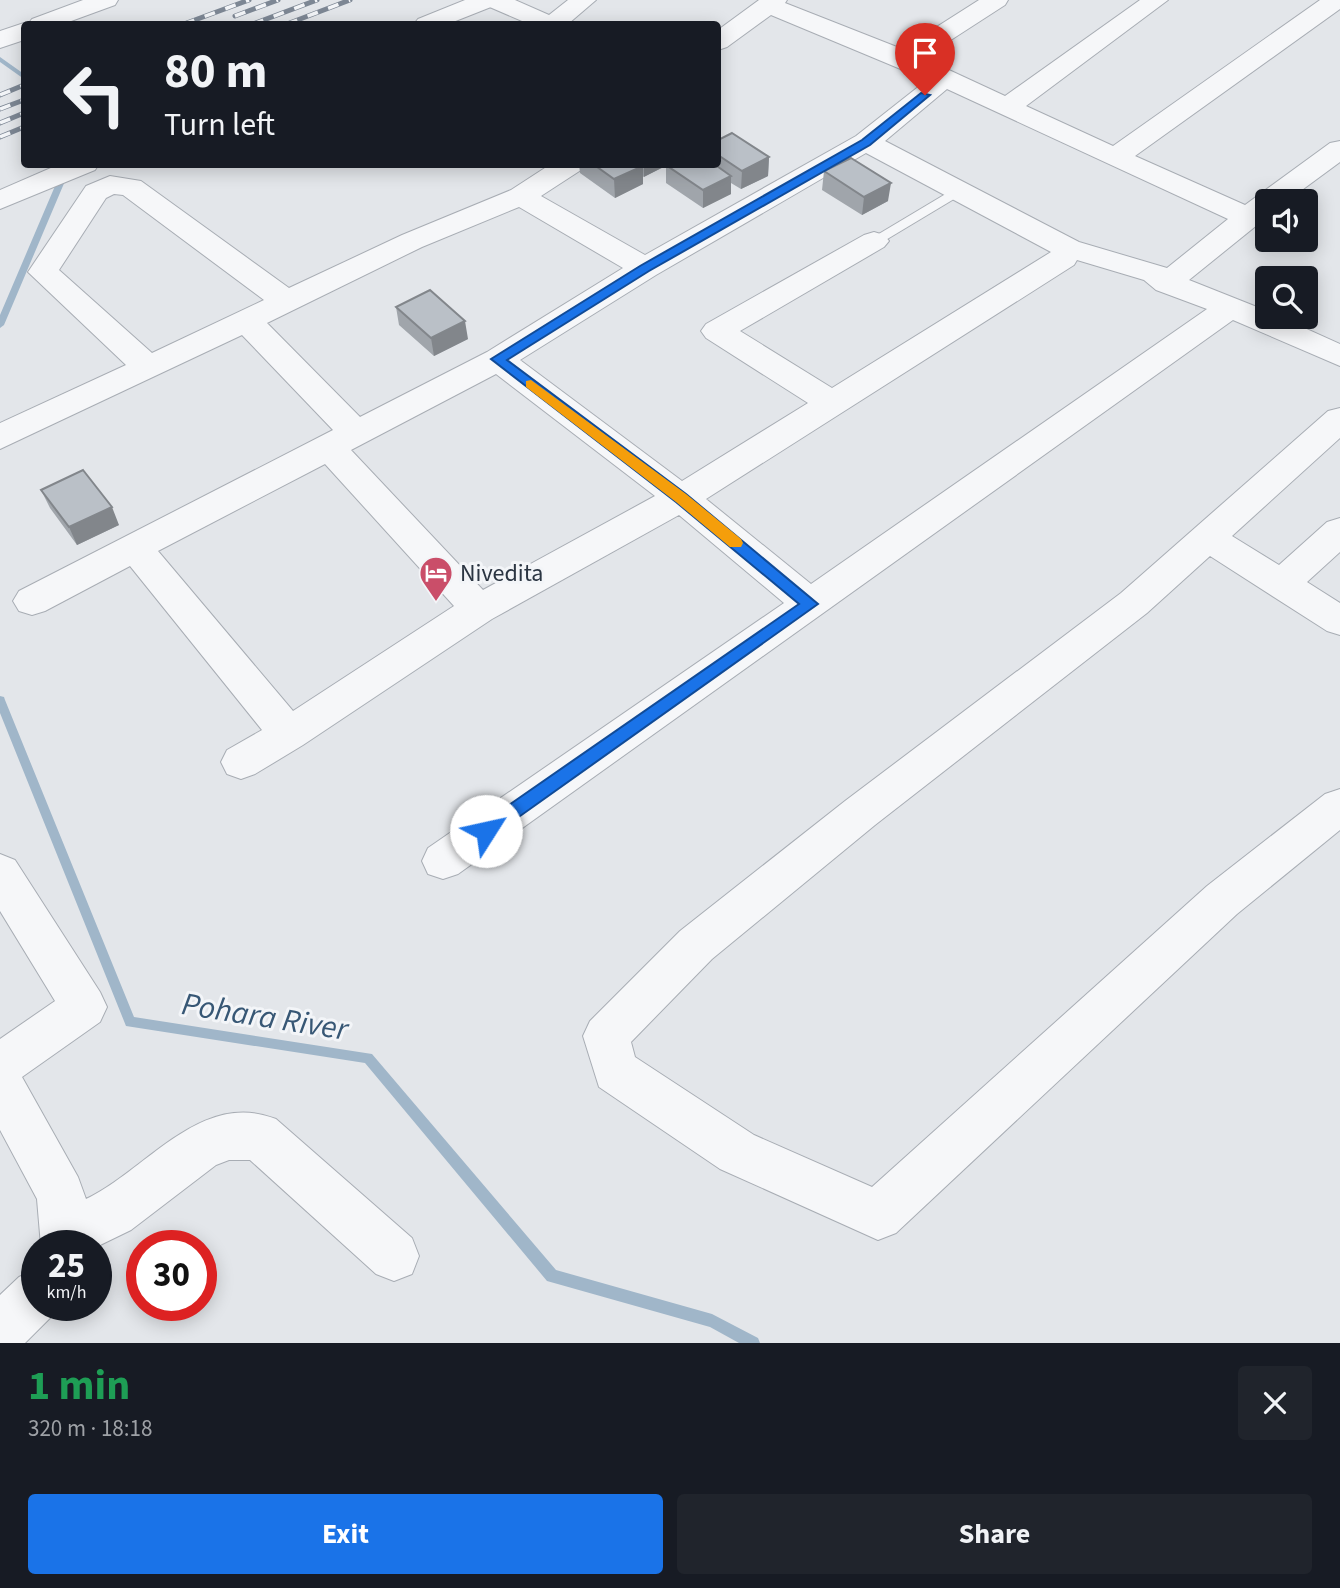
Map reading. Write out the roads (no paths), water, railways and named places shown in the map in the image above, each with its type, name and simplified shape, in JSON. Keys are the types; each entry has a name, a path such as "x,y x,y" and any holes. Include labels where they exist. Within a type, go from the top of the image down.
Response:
{"street":[{"path":"49,21 106,0"},
{"path":"434,21 487,0"},
{"path":"494,0 544,21"},
{"path":"555,21 584,0"},
{"path":"904,60 996,0"},
{"path":"1009,106 1156,0"},
{"path":"1115,157 1336,0"},
{"path":"721,39 772,3 1009,106 1115,157 1255,205"},
{"path":"0,40 21,32"},
{"path":"32,601 498,359 645,268 866,142 944,79"},
{"path":"866,142 1068,248 1155,273 1167,283 1231,307 1327,350 1340,322"},
{"path":"1286,189 1340,149"},
{"path":"0,201 76,168"},
{"path":"0,437 412,241 520,197 565,168"},
{"path":"148,367 43,272 96,192 110,185 131,187 286,301"},
{"path":"520,197 645,268"},
{"path":"1167,283 1255,212"},
{"path":"832,403 717,331 874,241"},
{"path":"241,762 289,734 479,609 681,498 1063,258 1068,248"},
{"path":"443,861 1231,307"},
{"path":"246,321 479,609"},
{"path":"498,359 681,498 810,604"},
{"path":"1334,433 1207,537 1134,603 860,813 696,945 606,1036 616,1071 737,1152 878,1215 1222,900 1340,806"},
{"path":"1281,584 1340,531"},
{"path":"1207,537 1340,621"},
{"path":"134,547 289,734"},
{"path":"0,873 84,1007 0,1066"},
{"path":"0,1083 61,1194 64,1230"},
{"path":"83,1230 113,1212 199,1148 228,1136 259,1136 394,1256"}],"lane":[{"path":"874,241 959,190"}],"waterway":[{"name":"Pohara River","path":"0,59 21,75"},
{"name":"Pohara River","path":"0,325 64,174"},
{"name":"Pohara River","path":"0,700 130,1022 368,1058 552,1276 712,1321 753,1343"}],"railway":[{"path":"192,21 249,0"},
{"path":"235,16 278,0"},
{"path":"261,21 317,0"},
{"path":"295,21 350,0"},
{"path":"0,95 21,86"},
{"path":"0,109 21,101"},
{"path":"0,123 21,114"},
{"path":"0,137 21,128"}],"place":[{"name":"Nivedita","path":"436,603"}]}
